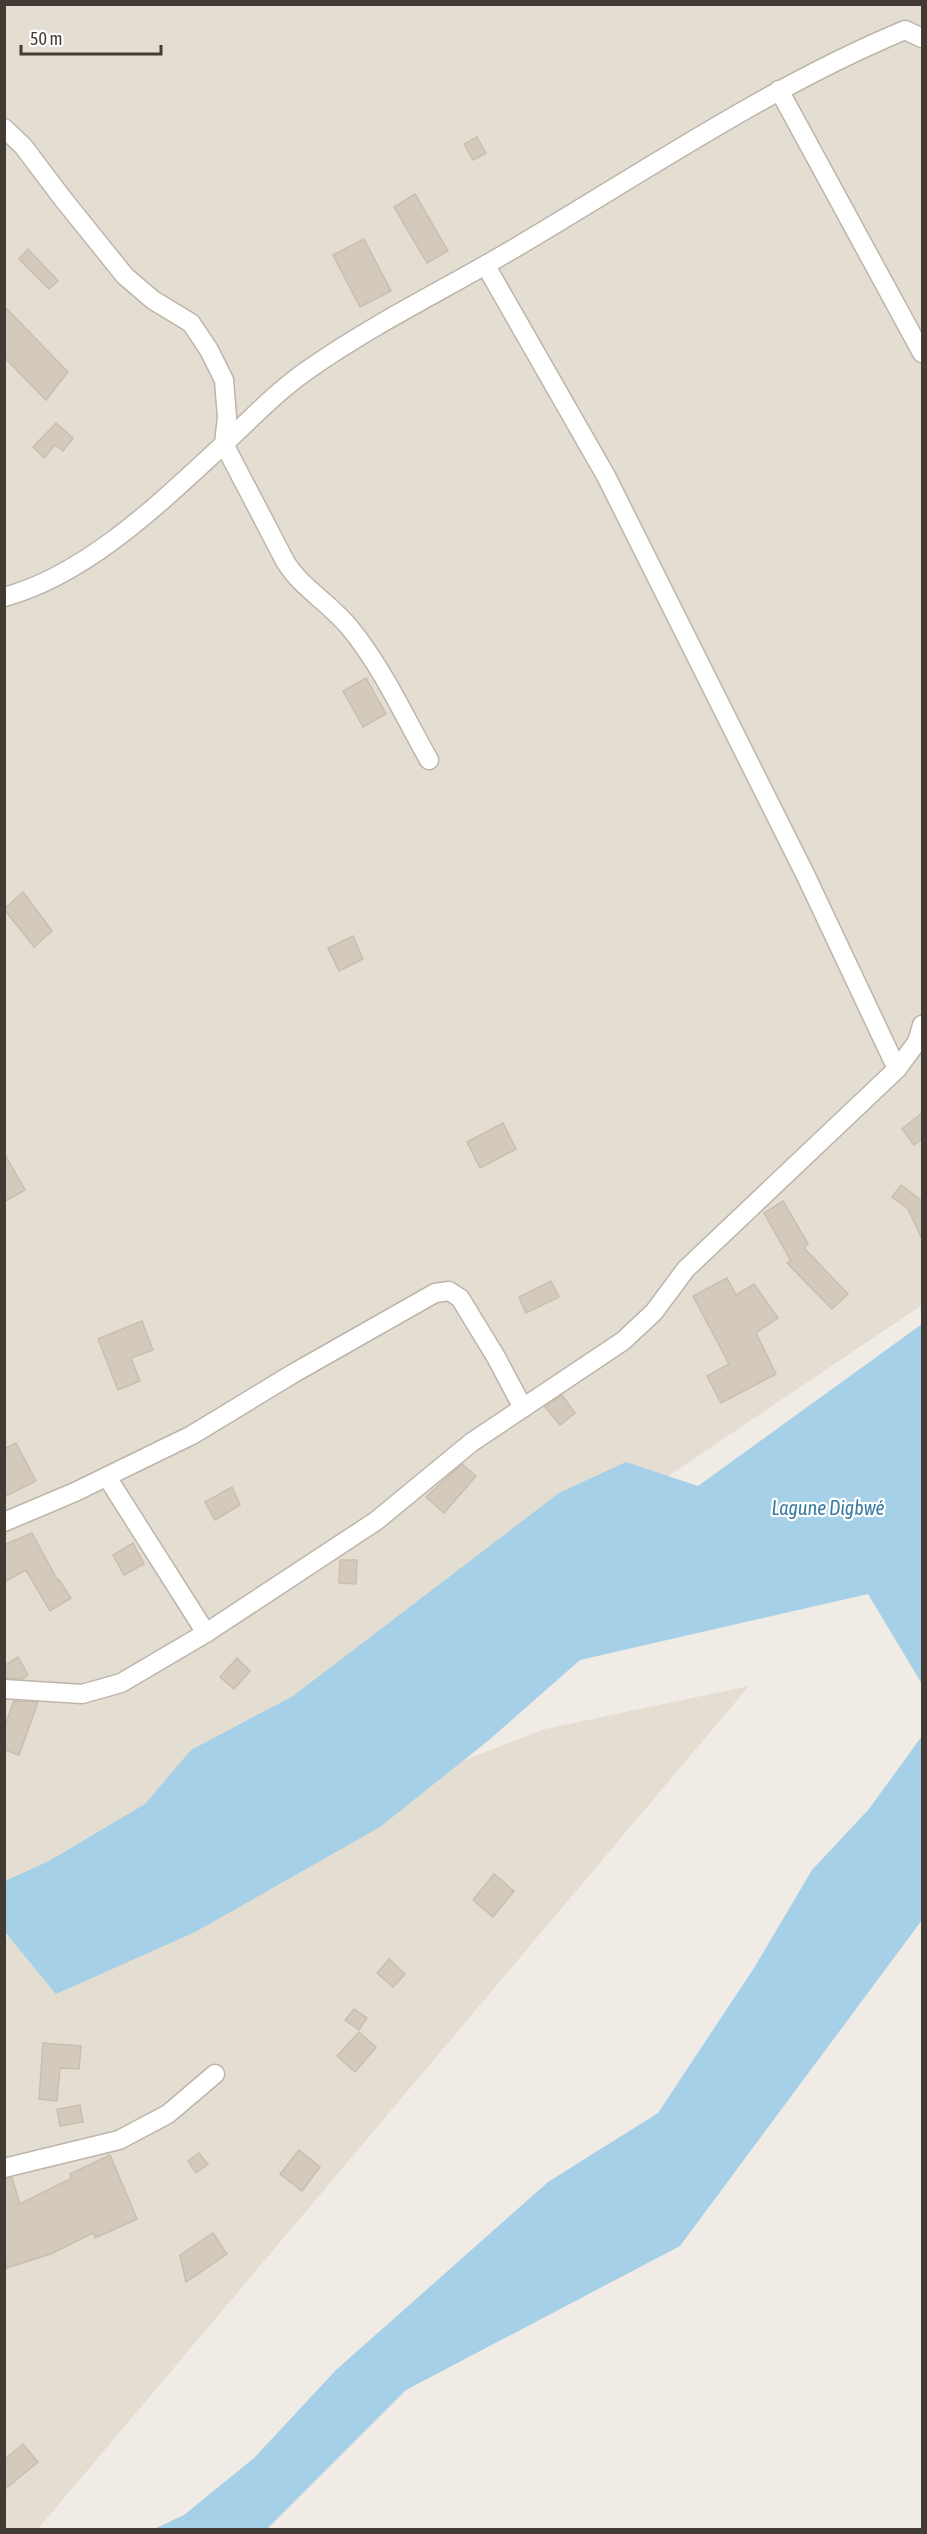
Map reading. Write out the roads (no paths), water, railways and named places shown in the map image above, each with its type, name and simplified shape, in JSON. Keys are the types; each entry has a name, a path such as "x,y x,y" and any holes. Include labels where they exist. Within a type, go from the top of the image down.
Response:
{"street":[{"path":"4,597 40,584 92,556 224,444 271,398 311,367 395,315 486,266 779,90 905,30 922,38"},
{"path":"779,90 922,353"},
{"path":"4,128 23,146 125,276 153,300 190,323 224,380 227,417 224,444 294,576 350,628 380,672 429,760"},
{"path":"486,266 606,476 805,874 897,1069"},
{"path":"4,1689 82,1694 121,1683 206,1633 376,1521 472,1442 588,1366 630,1334 654,1312 686,1269 897,1069 917,1042 922,1025"},
{"path":"4,1522 107,1477 192,1435 294,1373 435,1293 449,1291 460,1298 496,1357 523,1408"},
{"path":"107,1477 206,1633"},
{"path":"4,2168 119,2140 168,2114 215,2074"}],"water":[{"name":"Lagune Digbwé","path":"922,1324 922,1684 868,1594 580,1660 489,1740 380,1827 195,1932 56,1994 5,1932 5,1881 49,1861 145,1804 191,1750 293,1696 559,1493 626,1462 698,1486"},
{"path":"922,1736 922,1920 680,2246 406,2390 267,2529 154,2529 184,2515 254,2458 336,2370 548,2182 658,2113 754,1968 812,1870 869,1809"}]}
